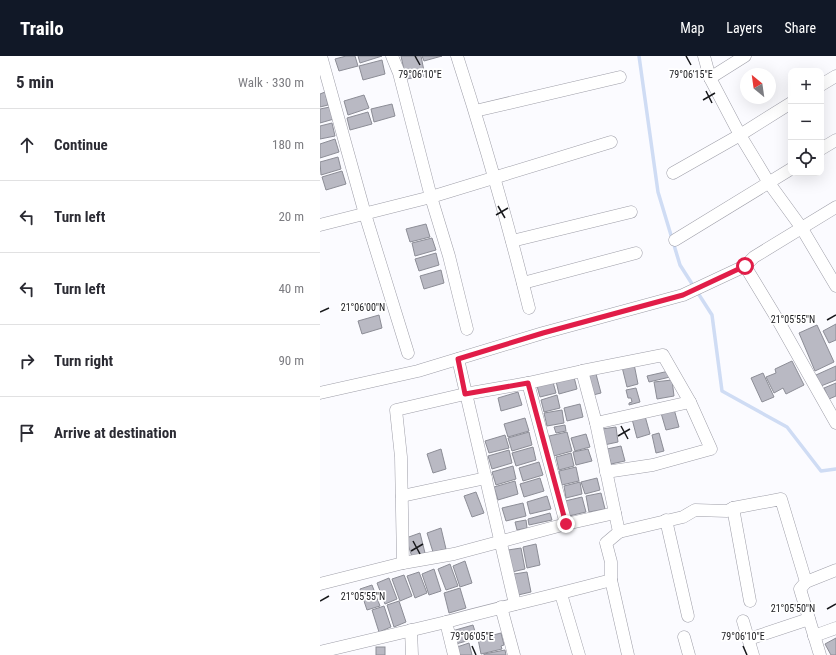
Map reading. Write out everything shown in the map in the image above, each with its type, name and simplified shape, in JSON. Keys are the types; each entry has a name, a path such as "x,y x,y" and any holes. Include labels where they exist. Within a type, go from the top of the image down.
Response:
{"street":[{"path":"321,56 365,214 408,353"},
{"path":"392,56 399,73 431,197 449,256 467,329"},
{"path":"457,56 475,111 512,241 529,308"},
{"path":"704,56 710,78 740,135 769,183 801,227 836,286"},
{"path":"710,78 744,56"},
{"path":"824,83 836,76"},
{"path":"475,111 620,77"},
{"path":"673,173 740,135 789,104"},
{"path":"824,147 836,140"},
{"path":"320,225 431,197 611,142"},
{"path":"675,240 788,171"},
{"path":"320,393 418,371 543,333 683,295 745,266 754,257 836,207"},
{"path":"512,241 631,212"},
{"path":"523,282 636,253"},
{"path":"745,266 836,422"},
{"path":"404,563 401,457 396,410 465,394 528,383 663,355 690,402 711,449 652,465 606,472"},
{"path":"458,359 515,604"},
{"path":"582,371 596,423 619,532"},
{"path":"528,383 566,524"},
{"path":"596,423 690,402"},
{"path":"402,496 486,478"},
{"path":"628,655 612,580 611,562 606,543 619,532 683,517 695,510 727,511 732,508 781,499 806,582"},
{"path":"732,508 750,601"},
{"path":"320,584 404,563 454,554 566,524 615,513"},
{"path":"666,520 688,616"},
{"path":"820,655 800,589 806,582 836,570"},
{"path":"320,652 446,622 501,607 561,594 612,580"},
{"path":"561,594 579,655"},
{"path":"501,607 514,655"},
{"path":"749,638 809,619"},
{"path":"743,621 753,655"},
{"path":"446,622 454,655"},
{"path":"814,636 836,628"},
{"path":"411,630 412,655"},
{"path":"684,637 689,655"}],"building":[{"path":"346,56 355,56 358,66 339,71 335,59"},
{"path":"358,56 382,56 360,63"},
{"path":"401,56 421,56 425,76 406,79"},
{"path":"422,56 442,56 424,61"},
{"path":"382,60 385,74 363,80 359,66"},
{"path":"325,92 328,105 320,107 320,94"},
{"path":"364,95 369,108 348,115 344,101"},
{"path":"392,104 395,116 374,122 371,109"},
{"path":"330,107 334,119 320,123 320,109"},
{"path":"368,112 372,124 350,130 347,118"},
{"path":"332,123 335,136 320,139 320,126"},
{"path":"335,139 339,152 320,158 320,144"},
{"path":"338,157 341,169 321,175 320,162"},
{"path":"342,171 346,184 326,190 322,177"},
{"path":"426,224 430,237 410,242 406,229"},
{"path":"432,238 436,250 415,256 412,243"},
{"path":"436,253 439,265 419,271 415,259"},
{"path":"441,270 444,283 424,289 420,276"},
{"path":"379,315 382,328 362,334 358,321"},
{"path":"836,324 836,340 829,343 823,331"},
{"path":"817,325 834,362 815,371 799,333"},
{"path":"792,361 804,385 786,394 783,388 774,393 766,377 776,373 775,369"},
{"path":"634,364 638,384 627,387 622,367"},
{"path":"836,366 836,380 821,386 816,375"},
{"path":"669,371 670,377 649,382 647,376"},
{"path":"763,373 774,397 762,402 751,378"},
{"path":"596,374 601,393 593,395 588,376"},
{"path":"574,377 577,389 559,394 556,381"},
{"path":"672,380 674,396 657,399 654,382"},
{"path":"553,382 556,393 540,397 537,386"},
{"path":"836,383 836,396 829,399 824,388"},
{"path":"636,388 640,402 629,405 629,403 632,402 631,398 628,398 626,390"},
{"path":"518,392 522,405 501,411 498,398"},
{"path":"557,395 560,408 544,412 541,400"},
{"path":"580,404 583,417 567,421 564,408"},
{"path":"674,409 679,427 666,430 661,413"},
{"path":"562,410 564,423 547,426 544,413"},
{"path":"645,416 650,434 637,438 632,419"},
{"path":"525,418 529,431 508,437 504,424"},
{"path":"565,425 566,431 556,433 554,427"},
{"path":"616,427 618,442 604,445 602,429"},
{"path":"529,432 532,445 512,451 508,438"},
{"path":"567,432 572,451 554,456 549,436"},
{"path":"659,433 664,451 656,453 652,435"},
{"path":"586,434 590,447 575,451 571,438"},
{"path":"505,435 509,448 489,453 485,441"},
{"path":"621,446 625,461 611,464 607,449"},
{"path":"533,447 536,460 516,466 512,453"},
{"path":"441,449 446,469 433,473 427,454"},
{"path":"588,449 592,461 576,465 573,452"},
{"path":"509,450 512,463 492,469 488,456"},
{"path":"571,453 574,466 559,470 556,457"},
{"path":"539,462 543,475 523,481 519,468"},
{"path":"513,466 516,479 496,485 492,472"},
{"path":"576,467 579,481 562,485 559,471"},
{"path":"540,478 544,491 524,497 520,484"},
{"path":"597,478 600,490 585,494 581,482"},
{"path":"515,481 518,494 498,500 494,487"},
{"path":"580,482 582,494 566,498 564,486"},
{"path":"476,492 484,513 472,517 464,496"},
{"path":"601,493 605,509 589,512 586,496"},
{"path":"547,496 551,509 530,514 527,502"},
{"path":"582,497 586,512 569,516 565,501"},
{"path":"523,503 526,516 506,521 502,508"},
{"path":"550,513 552,520 529,525 528,519"},
{"path":"526,520 527,528 517,530 515,522"},
{"path":"441,528 446,549 433,552 427,533"},
{"path":"420,533 425,553 412,557 406,538"},
{"path":"536,544 540,565 527,568 523,547"},
{"path":"521,548 525,569 512,572 508,550"},
{"path":"465,561 472,583 460,587 453,566"},
{"path":"450,564 458,586 446,590 438,569"},
{"path":"434,569 441,591 429,595 422,574"},
{"path":"419,572 427,593 415,598 407,576"},
{"path":"527,572 531,592 518,595 514,574"},
{"path":"404,575 412,596 400,601 392,579"},
{"path":"389,578 397,599 385,604 377,583"},
{"path":"372,585 380,606 367,610 360,589"},
{"path":"460,588 466,608 449,613 444,593"},
{"path":"399,601 406,622 394,627 387,605"},
{"path":"384,606 391,627 379,632 372,610"},
{"path":"473,625 477,638 456,644 452,631"},
{"path":"501,633 504,645 501,646 502,649 481,654 478,639"},
{"path":"836,638 836,655 831,655 825,644"},
{"path":"469,643 472,655 460,655 457,647"},
{"path":"376,647 385,647 385,655 376,655"},
{"path":"505,650 506,655 484,655 484,654"}],"waterway":[{"path":"639,56 658,192 680,265 712,315 722,391 787,427 821,471 836,469"}],"route":[{"path":"566,524 528,383 465,394 458,359 543,333 683,295 745,266"}]}
